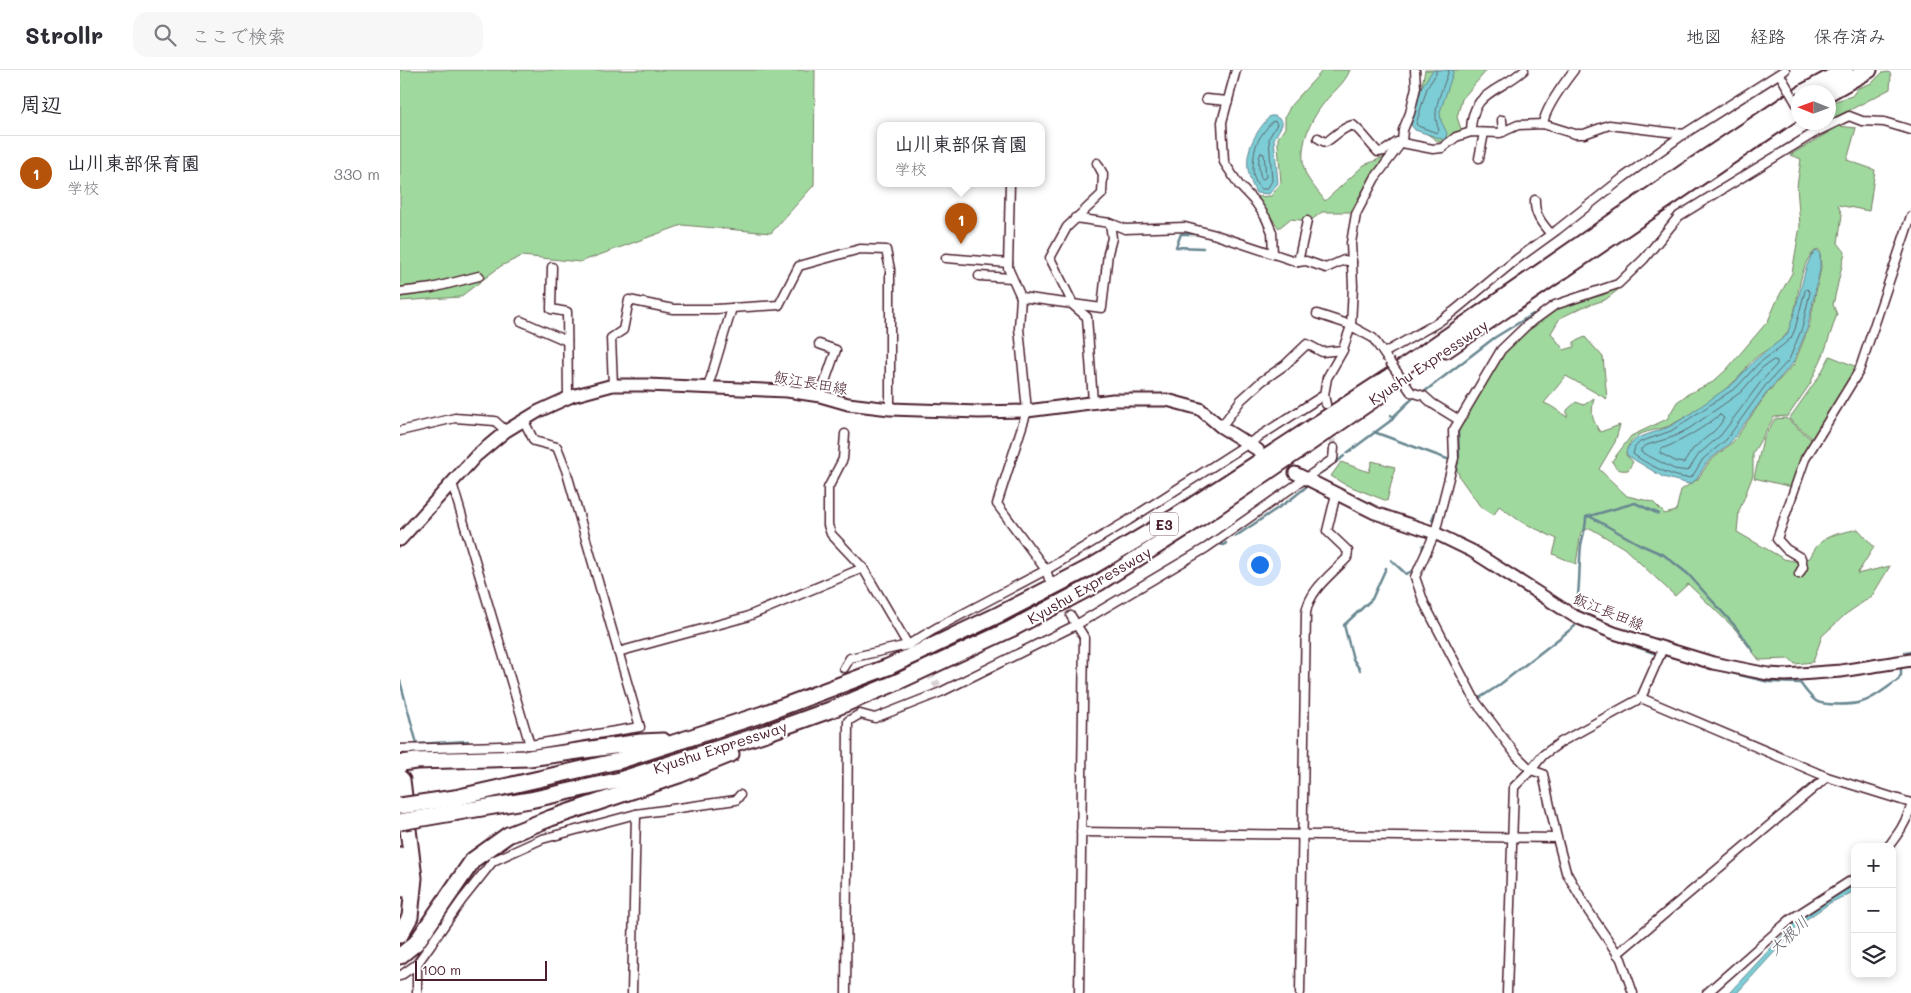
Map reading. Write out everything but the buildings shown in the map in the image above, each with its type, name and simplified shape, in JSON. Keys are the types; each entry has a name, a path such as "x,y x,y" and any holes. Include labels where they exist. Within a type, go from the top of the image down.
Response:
{"highway":[{"path":"1817,85 1845,70"},
{"path":"1836,88 1869,70"},
{"name":"Kyushu Expressway","path":"400,822 618,761 763,714 888,667 1000,614 1091,567 1175,517 1389,377 1688,168 1791,101"},
{"name":"Kyushu Expressway","path":"400,806 456,805 530,800 620,780 766,733 830,710 896,683 1011,630 1100,582 1185,528 1791,113"},
{"path":"400,956 416,944 473,860 508,835 550,818 679,775 831,713 896,683"},
{"path":"400,766 402,763 416,761 529,758 641,742 684,739"},
{"path":"400,778 402,780 414,878 410,917 400,936"},
{"path":"400,855 403,878 400,915"}],"main road":[{"name":"飯江長田線","path":"400,540 476,456 506,431 539,411 568,398 613,385 787,391 820,396 848,404 890,409 980,412 1028,410 1113,400 1167,400 1200,409 1221,427 1253,447"},
{"name":"飯江長田線","path":"1300,476 1375,513 1435,533 1472,551 1574,616 1614,633 1663,648 1713,663 1768,674 1841,670 1911,660"}],"street":[{"path":"1236,70 1222,122 1224,162 1239,185 1256,203 1266,218 1272,232 1273,254"},
{"path":"1326,404 1324,394 1327,378 1343,350 1351,326 1351,243 1356,214 1375,178 1402,142 1402,130 1410,113 1416,87 1415,70"},
{"path":"1471,132 1471,120 1478,102 1524,70"},
{"path":"1543,124 1544,117 1560,89 1574,70"},
{"path":"1384,353 1448,315 1516,259 1551,234 1624,176 1684,134 1782,74 1791,93"},
{"path":"1206,99 1228,101"},
{"path":"1836,120 1849,116 1862,121 1884,122 1911,130"},
{"path":"1502,120 1503,132"},
{"path":"1318,138 1325,142 1329,141 1341,129 1353,125 1378,152 1384,151 1397,142 1433,149 1442,148 1456,137 1471,132 1500,133 1518,125 1543,124 1576,134 1584,134 1609,125 1684,134"},
{"path":"1633,993 1630,979 1617,954 1589,912 1566,872 1543,774 1531,770 1517,756 1476,702 1424,603 1415,577 1435,533 1454,458 1453,431 1501,350 1526,326 1555,305 1618,284 1644,260 1679,216 1808,130"},
{"path":"1479,158 1484,133"},
{"path":"1093,402 1087,317 1074,306 1050,258 1066,227 1102,194 1103,174 1097,163"},
{"path":"1010,187 1008,268 1021,297 1019,328 1028,410 998,504 1046,570 1049,579"},
{"path":"1535,200 1534,208 1538,218 1551,234"},
{"path":"1799,574 1803,567 1801,558 1786,549 1777,539 1806,459 1859,371 1911,216"},
{"path":"1076,218 1110,223 1125,229 1185,227 1216,235 1298,262 1306,261 1326,268 1344,260 1352,262"},
{"path":"1298,262 1308,221"},
{"path":"1021,297 1074,306 1102,308 1108,253 1112,238 1110,223"},
{"path":"613,385 611,338 623,330 629,300 673,309 779,305 799,266 860,249 886,250 890,269 890,409"},
{"path":"946,258 1008,263"},
{"path":"552,268 551,309 566,312 568,398"},
{"path":"400,292 432,288 479,276"},
{"path":"979,276 1012,278"},
{"path":"708,387 732,308"},
{"path":"1317,314 1351,326 1372,338 1411,392 1424,396 1433,404 1459,420"},
{"path":"521,321 567,341"},
{"path":"820,344 836,350 820,396"},
{"path":"1221,427 1241,400 1262,380 1285,365 1308,344 1322,352 1343,350"},
{"path":"844,668 850,658 908,645 1046,570 1253,447 1324,394"},
{"path":"400,431 455,418 495,421 506,431"},
{"path":"400,748 530,745 640,727 566,470 557,447 534,440 524,421"},
{"path":"845,434 843,459 828,488 828,526 831,534 862,568 908,645"},
{"path":"846,993 848,721 860,714 875,718 1076,625 1206,548 1300,476 1333,459 1334,448"},
{"path":"452,483 530,745"},
{"path":"1300,993 1306,613 1307,605 1313,593 1347,558 1348,551 1327,531 1336,494"},
{"path":"618,652 746,617 862,568"},
{"path":"1071,616 1084,637 1079,993"},
{"path":"1507,993 1514,838 1514,787 1531,770 1543,754 1641,698 1663,648"},
{"path":"1641,698 1827,777 1911,805 1908,817 1891,843"},
{"path":"1617,954 1827,777"},
{"path":"400,976 417,964 462,900 493,861 542,840 636,814 736,800 740,795"},
{"path":"632,993 636,814"},
{"path":"1081,832 1557,838"},
{"path":"1707,993 1791,919 1851,881"},
{"path":"417,964 417,993"}],"green space":[{"path":"400,70 815,70 814,185 771,233 682,225 580,262 522,256 501,266 460,297 400,301"},
{"path":"1323,70 1350,70 1342,84 1319,110 1306,135 1303,163 1306,175 1311,183 1325,201 1364,165 1387,156 1360,195 1351,212 1322,212 1310,221 1290,219 1279,228 1256,197 1271,196 1281,183 1278,138 1285,128 1285,117 1291,105"},
{"path":"1425,70 1487,70 1462,99 1457,117 1462,132 1439,142 1414,125"},
{"path":"1889,72 1891,75 1890,89 1836,117 1836,101 1852,96 1858,88 1872,83 1882,73"},
{"path":"1839,126 1856,128 1847,160 1875,170 1869,211 1838,205 1842,215 1838,243 1845,252 1833,305 1837,314 1824,353 1810,384 1788,416 1774,417 1753,453 1753,475 1739,511 1737,532 1784,559 1798,562 1810,558 1819,544 1829,537 1858,529 1874,547 1857,574 1890,566 1872,596 1846,614 1822,636 1813,662 1795,664 1790,659 1759,660 1735,629 1688,584 1675,596 1624,548 1590,528 1581,532 1576,564 1553,554 1557,539 1520,521 1499,506 1494,515 1480,506 1460,478 1456,467 1456,431 1491,370 1509,346 1548,313 1570,304 1603,295 1622,285 1639,267 1623,286 1605,300 1583,307 1560,318 1551,333 1564,350 1574,347 1574,342 1585,337 1603,357 1607,399 1566,376 1544,403 1567,417 1567,410 1576,402 1584,405 1594,398 1592,416 1600,432 1620,425 1615,442 1599,469 1627,496 1653,502 1665,514 1676,511 1681,490 1698,479 1709,462 1733,442 1768,392 1794,364 1809,327 1821,268 1820,251 1818,249 1811,255 1806,264 1791,324 1784,337 1754,359 1741,375 1722,392 1683,419 1666,427 1637,436 1627,449 1626,455 1633,462 1628,470 1618,469 1612,461 1631,436 1667,419 1677,402 1688,394 1713,382 1727,369 1768,321 1792,273 1800,226 1797,186 1801,159 1790,155 1832,130 1836,130"},
{"path":"1830,356 1857,367 1814,440 1789,419 1820,375"},
{"path":"1786,418 1813,441 1792,487 1754,478 1763,439 1775,419"},
{"path":"1372,461 1395,467 1387,501 1344,484 1331,476 1341,462 1369,472"}],"water":[{"path":"1433,70 1454,70 1440,112 1441,121 1447,133 1445,140 1415,130 1411,125 1422,86"},
{"path":"1270,116 1275,116 1282,121 1282,125 1274,139 1278,183 1269,194 1256,193 1248,171 1249,152 1256,134"},
{"path":"1817,250 1820,253 1820,269 1807,329 1793,363 1769,390 1730,443 1707,462 1696,480 1689,484 1663,477 1628,456 1626,452 1628,447 1637,438 1669,427 1684,418 1734,383 1755,360 1787,335 1806,268 1811,256"},
{"name":"大根川","path":"1851,888 1851,893 1830,903 1801,923 1737,993 1729,993 1800,917 1832,896"}],"waterway":[{"path":"1197,234 1181,234 1176,247 1203,248"},
{"path":"1424,392 1494,338 1533,314"},
{"path":"1392,418 1413,398"},
{"path":"1347,453 1393,419 1391,415"},
{"path":"1458,430 1459,457"},
{"path":"1374,432 1450,460 1449,462"},
{"path":"1338,461 1344,456"},
{"path":"1450,487 1458,462"},
{"path":"1322,472 1330,467"},
{"path":"1236,536 1306,487"},
{"path":"1432,520 1439,502"},
{"path":"1577,604 1581,545 1586,517 1635,503 1659,514"},
{"path":"1589,516 1641,545 1664,555 1688,574 1735,626 1753,651"},
{"path":"1210,550 1219,544 1224,545 1226,543"},
{"path":"1422,554 1423,545"},
{"path":"1391,560 1406,574 1414,570 1417,565"},
{"path":"1360,670 1353,659 1344,625 1372,599 1386,568"},
{"path":"1478,699 1498,686 1575,626"},
{"path":"1611,638 1654,653"},
{"path":"1905,652 1911,652"},
{"path":"1655,674 1665,655 1704,666"},
{"path":"1719,670 1769,682 1800,683 1816,701 1825,704 1838,704 1858,703 1871,698 1898,680 1901,675 1901,668"},
{"path":"400,681 417,744 468,741"}],"tunnel":[{"path":"1326,404 1334,448"},
{"path":"1053,585 1071,616"},
{"path":"914,652 938,686"},
{"path":"844,668 860,714"}],"place":[{"name":"山川東部保育園","path":"961,244"}]}
